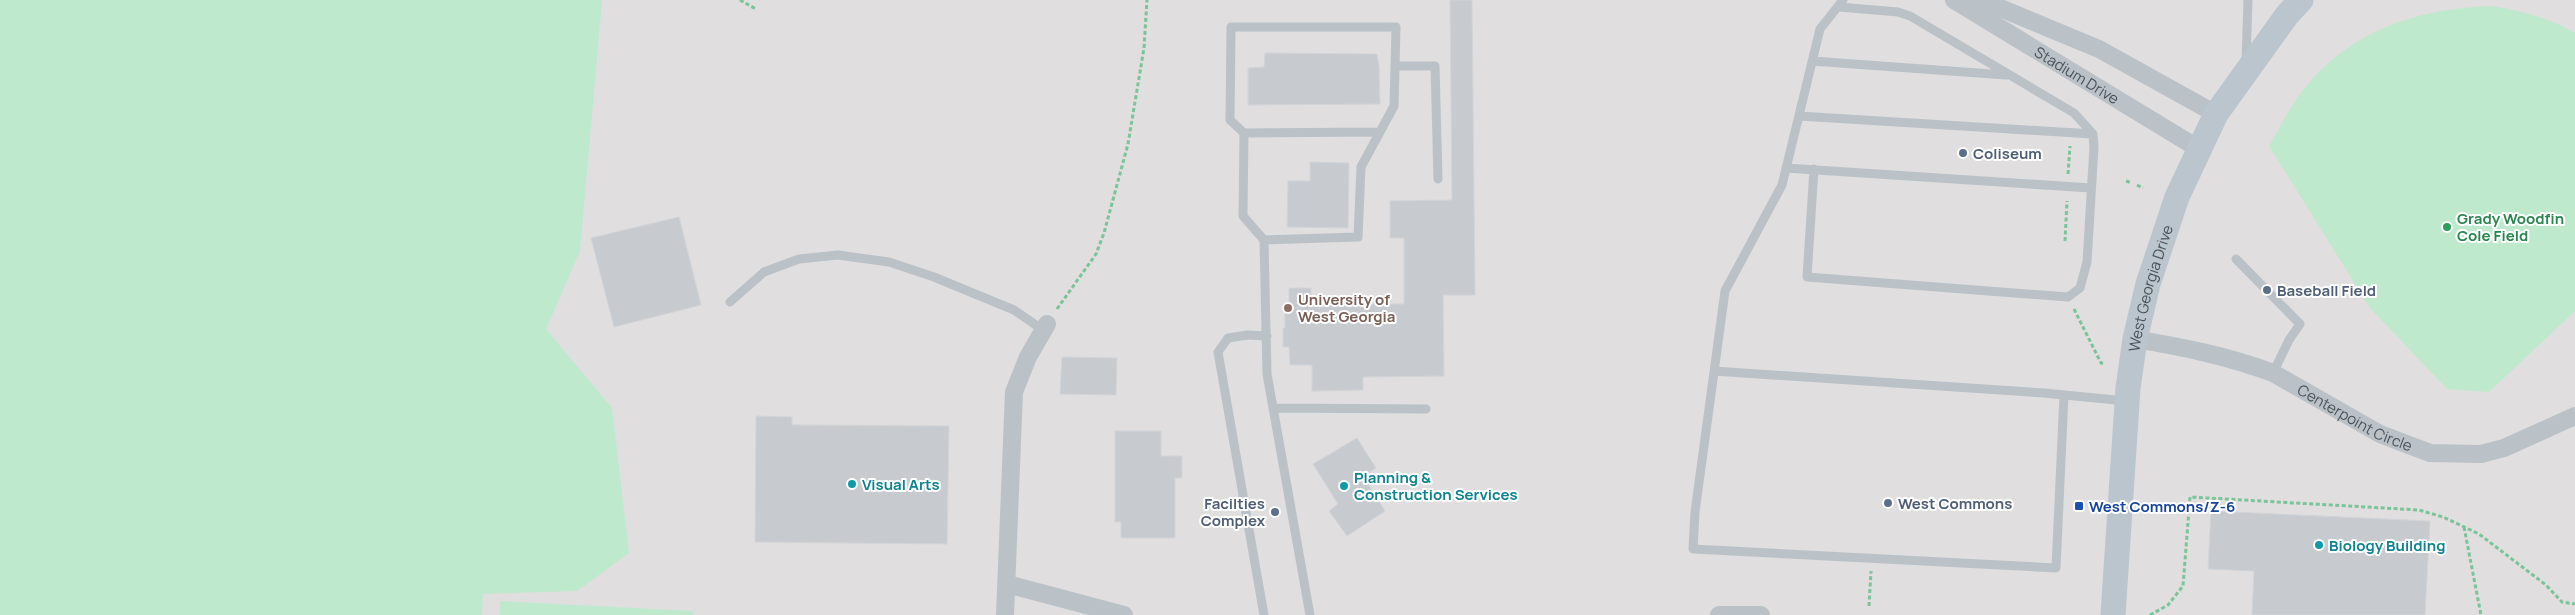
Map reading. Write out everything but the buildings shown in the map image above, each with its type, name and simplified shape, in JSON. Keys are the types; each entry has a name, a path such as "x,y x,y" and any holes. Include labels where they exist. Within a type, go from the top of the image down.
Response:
{"street":[{"name":"Stadium Drive","path":"1954,0 2199,149"},
{"name":"Stadium Drive","path":"1981,0 2098,49 2216,114"},
{"name":"West Georgia Drive","path":"2113,615 2126,401 2135,339 2148,284 2177,197 2216,114 2287,15 2301,0"},
{"path":"1005,615 1014,392 1028,357 1045,327"},
{"name":"Centerpoint Circle","path":"2135,339 2224,357 2273,374 2380,434 2430,453 2456,455 2488,452 2504,448 2575,416"},
{"path":"1007,584 1124,615"},
{"path":"1719,615 1761,615"}],"lane":[{"path":"2246,72 2248,0"},
{"path":"1814,169 1807,277 2068,297 2080,288 2087,262 2094,147 2093,134 2074,113 1910,16 1898,12 1841,4 1820,29 1782,186 1725,291 1693,549 2056,568 2064,395"},
{"path":"1264,240 1358,237 1361,167 1394,106 1396,28 1231,28 1230,120 1244,134 1243,216 1264,240 1268,374 1310,615"},
{"path":"1812,62 2009,75"},
{"path":"1395,66 1435,66 1438,179"},
{"path":"1799,116 2093,134"},
{"path":"1244,134 1380,132"},
{"path":"1786,168 2091,188"},
{"path":"730,302 764,272 798,259 838,255 889,262 934,277 1014,310 1045,327"},
{"path":"2236,259 2300,324 2288,340 2273,374"},
{"path":"1264,615 1218,352 1228,338 1248,335 1267,336"},
{"path":"1714,371 2126,401"},
{"path":"1273,408 1426,410"}],"path":[{"path":"740,0 756,9"},
{"path":"1045,327 1096,254 1104,232 1128,144 1144,48 1147,0"},
{"path":"2126,180 2132,184"},
{"path":"2137,186 2143,188"},
{"path":"2068,297 2101,363 2104,364"},
{"path":"2150,615 2168,605 2183,586 2190,497 2419,510 2443,517 2479,534 2546,585 2562,602 2575,604"},
{"path":"2464,527 2481,615"},
{"path":"1869,606 1870,588"}],"shaded area":[{"name":"University of West Georgia","path":"0,0 2575,0 2575,615 0,615"}],"green space":[{"path":"0,0 602,0 580,251 546,329 612,408 629,553 577,591 483,594 482,615 0,615"},
{"name":"Grady Woodfin Cole Field","path":"2492,6 2535,16 2575,33 2575,311 2489,392 2447,389 2370,308 2269,146 2292,105 2315,77 2336,57 2358,41 2408,19 2435,12"},
{"path":"500,601 693,611 693,615 500,615"}],"place":[{"name":"Coliseum","path":"1963,153"},
{"name":"Grady Woodfin Cole Field","path":"2447,227"},
{"name":"Baseball Field","path":"2267,290"},
{"name":"University of West Georgia","path":"1288,308"},
{"name":"Visual Arts","path":"852,484"},
{"name":"Planning & Construction Services","path":"1344,486"},
{"name":"West Commons","path":"1888,503"},
{"name":"West Commons/Z-6","path":"2079,506"},
{"name":"Facilties Complex","path":"1275,512"},
{"name":"Biology Building","path":"2319,545"}]}
